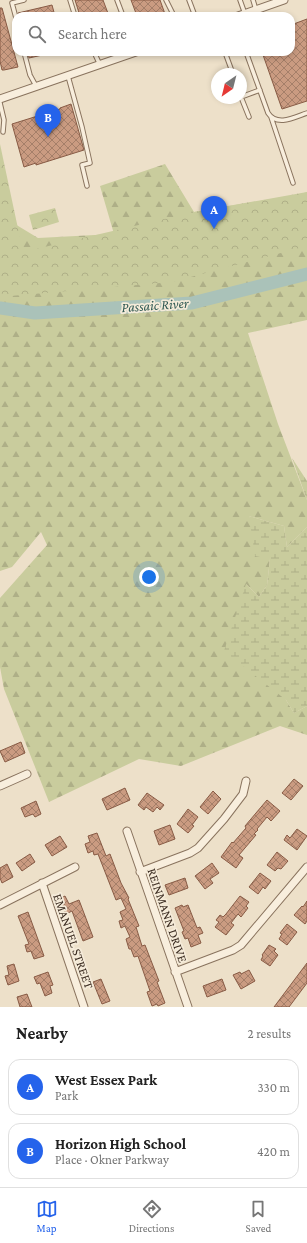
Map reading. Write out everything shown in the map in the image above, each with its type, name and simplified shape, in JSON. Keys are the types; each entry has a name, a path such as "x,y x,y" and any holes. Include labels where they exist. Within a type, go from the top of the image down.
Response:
{"street":[{"path":"250,12 284,0"},
{"path":"0,99 125,56"},
{"path":"0,786 27,774"},
{"path":"140,872 190,853 198,848 224,819 243,794 246,781"},
{"name":"REINMANN DRIVE","path":"127,831 188,1007"},
{"path":"0,904 75,867"},
{"path":"175,972 233,950 241,945 307,867"},
{"name":"EMANUEL STREET","path":"42,883 84,1007"}],"lane":[{"path":"14,12 12,3 24,0"},
{"path":"70,0 74,12"},
{"path":"117,0 122,12"},
{"path":"166,0 172,12"},
{"path":"189,0 194,12"},
{"path":"240,0 241,12"},
{"path":"253,0 256,10"},
{"path":"25,56 30,75 37,87"},
{"path":"96,56 100,65"},
{"path":"226,56 231,68"},
{"path":"247,56 271,118 293,183"},
{"path":"68,76 90,163 82,166 87,186"},
{"path":"247,94 260,90"},
{"path":"0,104 4,120 3,132"},
{"path":"244,104 249,118"},
{"path":"271,118 282,121 307,112"}],"green space":[{"path":"0,144 23,252 194,212 307,192 307,246 172,282 10,296 0,293"},
{"path":"165,164 194,212 307,192 307,320 248,333 278,424 307,500 307,527 287,547 284,526 249,516 270,559 267,585 259,597 246,584 286,700 294,713 307,706 307,735 280,726 181,766 139,759 49,802 4,689 0,667 0,598 47,545 41,532 12,567 0,571 0,215 38,238 114,234 100,186"},
{"path":"55,208 59,222 33,230 29,215"},
{"path":"292,458 307,481 307,500"},
{"path":"249,516 284,526 287,547 307,527 307,706 294,713 286,700 224,651 246,584 259,597 267,585 270,559 255,556"}],"building":[{"path":"75,0 103,0 108,12 79,12"},
{"path":"131,0 160,0 164,12 136,12"},
{"path":"52,5 54,12 22,12"},
{"path":"0,8 2,8 12,45 12,56 15,56 18,67 2,70 0,61"},
{"path":"307,19 307,101 282,109 263,56 295,56 295,24"},
{"path":"71,104 84,150 36,165 36,163 24,167 12,124 60,109"},
{"path":"21,742 25,753 5,762 0,751"},
{"path":"294,779 303,786 291,800 282,793"},
{"path":"125,788 130,800 107,810 102,799"},
{"path":"213,791 221,799 208,814 200,807"},
{"path":"147,793 164,805 160,810 157,807 153,812 146,807 144,810 138,805"},
{"path":"267,800 280,811 271,821 267,817 257,829 258,830 254,834 256,835 239,855 243,858 236,868 221,857 232,842 233,843 246,828 245,826"},
{"path":"36,801 41,814 35,817 33,814 25,817 21,808"},
{"path":"188,809 198,817 192,825 194,826 188,833 177,824"},
{"path":"170,825 175,839 159,845 154,831"},
{"path":"297,829 307,836 297,850 284,840 287,835 290,838"},
{"path":"97,833 106,856 110,854 121,883 129,898 128,899 139,926 136,927 142,946 145,945 159,981 157,982 165,1003 158,1006 157,1004 152,1006 147,992 150,991 138,956 134,957 131,949 129,949 126,939 130,937 125,926 121,928 119,921 123,920 120,912 126,909 121,898 116,900 98,854 94,855 93,851 88,853 85,844 90,842 88,836"},
{"path":"60,836 67,847 52,856 45,845"},
{"path":"277,852 288,861 281,869 278,868 275,871 267,865"},
{"path":"30,854 35,862 22,871 16,863"},
{"path":"212,863 219,873 210,879 213,883 205,889 195,876"},
{"path":"7,864 13,877 2,883 0,878 0,868"},
{"path":"260,873 271,881 265,889 263,887 258,894 249,887"},
{"path":"185,878 188,888 169,895 165,885"},
{"path":"65,896 69,904 79,900 93,937 83,941 72,911 66,914 59,899"},
{"path":"240,896 249,902 246,906 248,908 241,917 238,914 231,923 234,925 226,935 215,927 219,922 216,920 220,915 223,917 226,914"},
{"path":"307,901 307,921 305,924 294,915"},
{"path":"182,905 183,907 188,905 197,928 200,927 203,933 198,935 201,943 191,947 188,938 185,939 182,932 184,931 175,908"},
{"path":"28,912 44,956 34,959 31,951 27,952 25,945 29,944 18,916"},
{"path":"287,924 297,932 287,945 279,939 282,934 280,933"},
{"path":"269,945 276,949 274,951 278,955 270,966 261,960 262,955"},
{"path":"307,963 307,983 289,1007 274,1007"},
{"path":"14,964 19,981 8,985 5,976 9,975 7,966"},
{"path":"249,970 255,981 241,989 233,975 240,972 241,974"},
{"path":"48,972 53,985 50,986 52,993 45,996 40,983 37,984 34,977"},
{"path":"101,979 110,1001 102,1004 93,982"},
{"path":"222,979 226,990 207,997 203,986"},
{"path":"27,994 32,1007 20,1007 17,997"}],"waterway":[{"name":"Passaic River","path":"0,308 35,313 192,303 307,274"}],"place":[{"name":"Horizon High School","path":"48,137"},
{"name":"West Essex Park","path":"214,229"}]}
